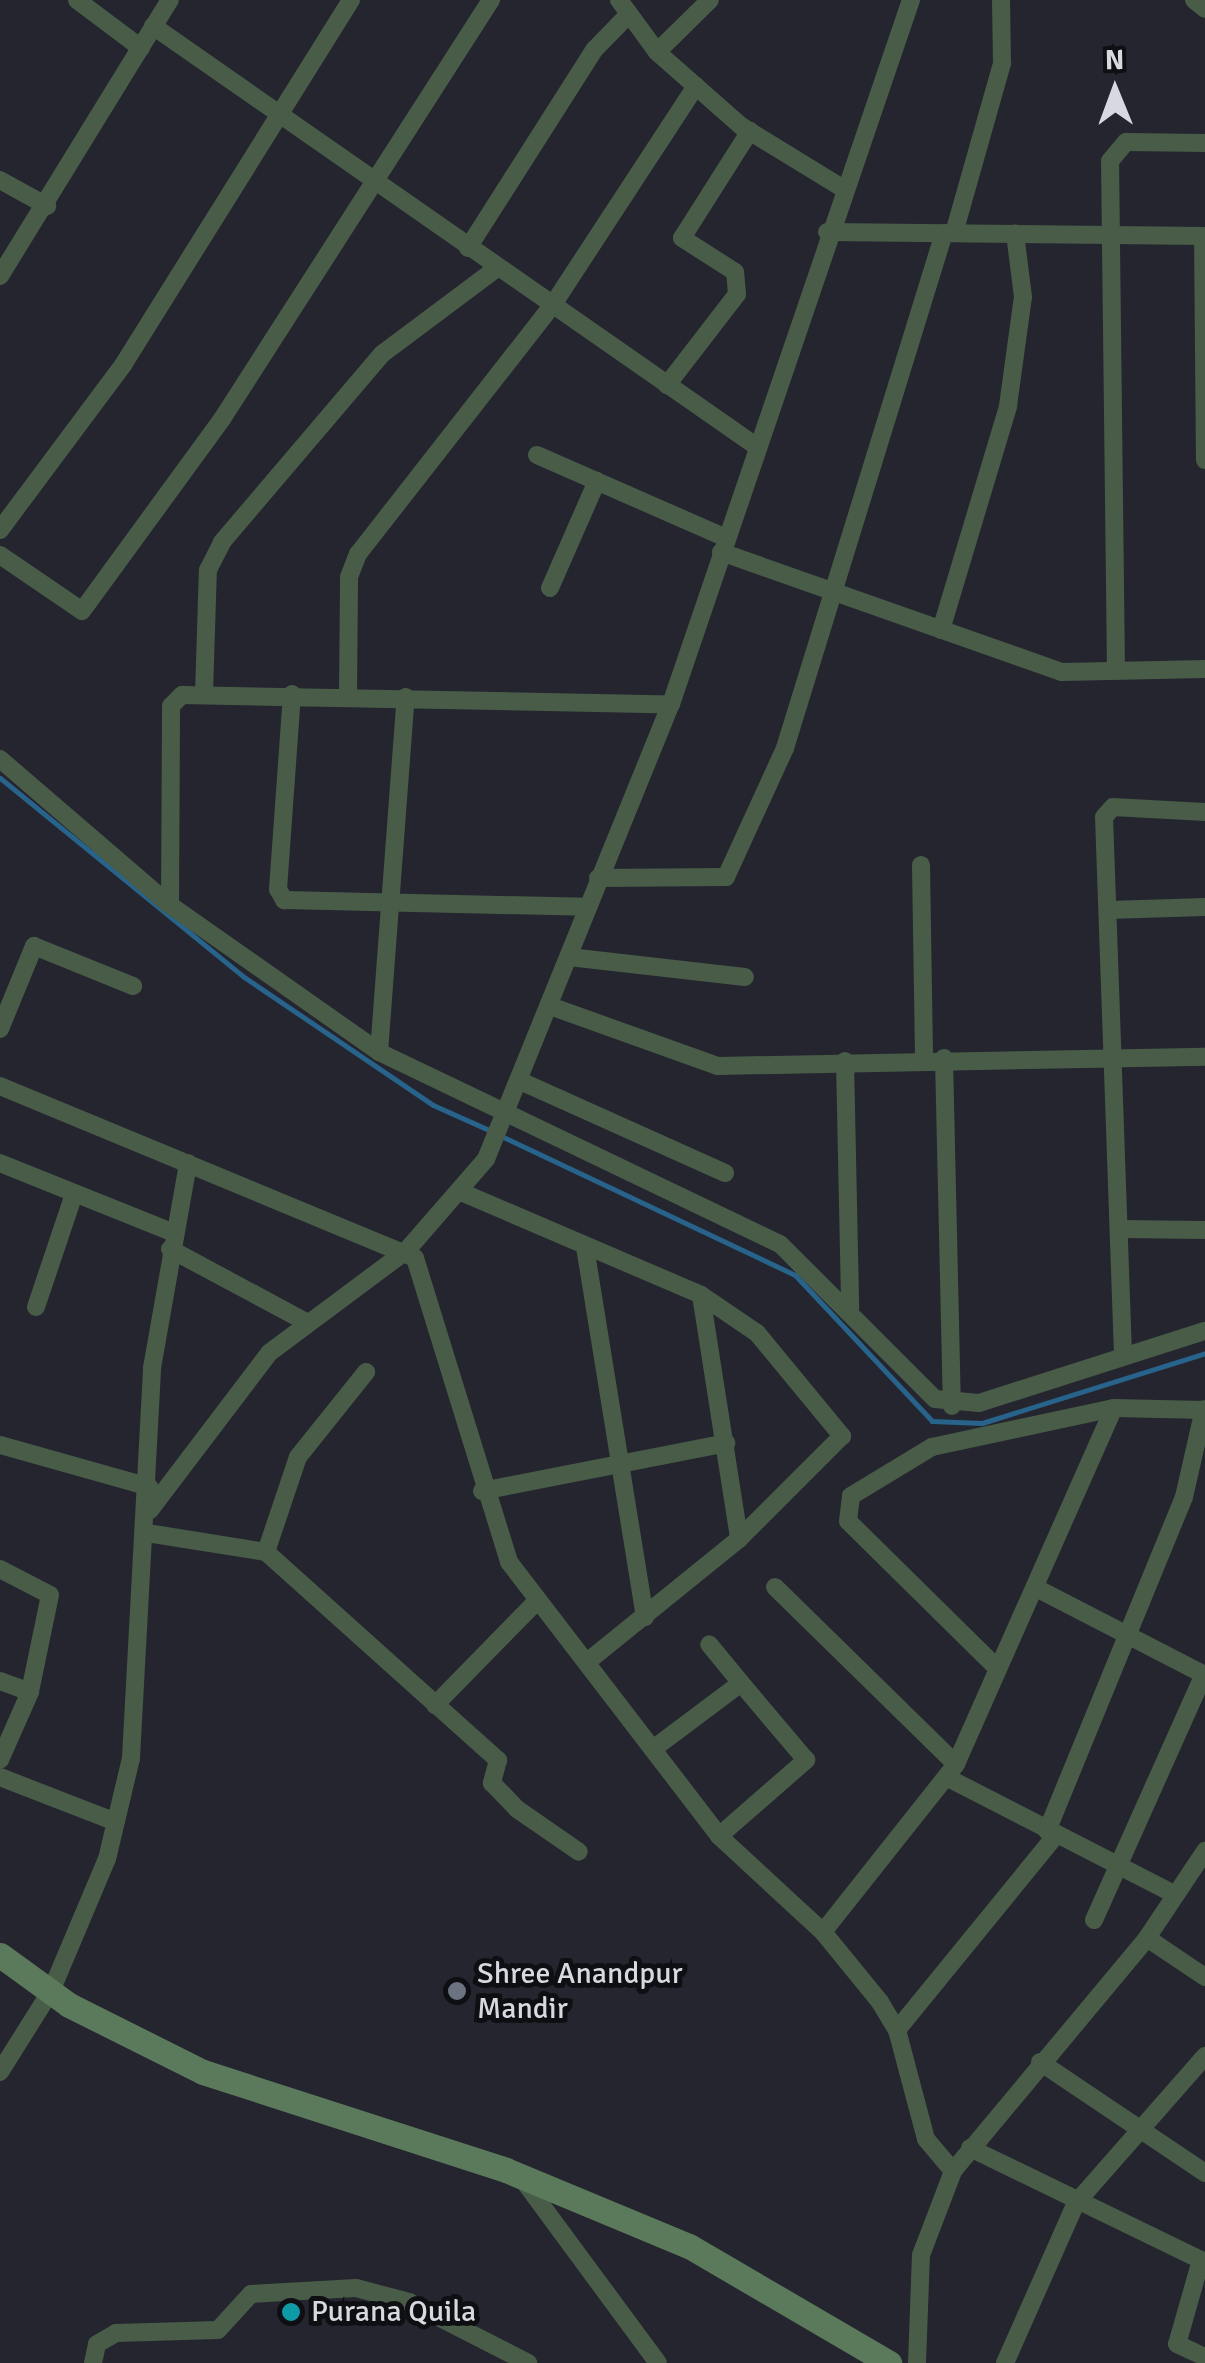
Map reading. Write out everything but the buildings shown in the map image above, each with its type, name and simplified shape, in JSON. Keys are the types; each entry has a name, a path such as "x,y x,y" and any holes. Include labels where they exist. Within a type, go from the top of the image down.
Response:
{"street":[{"path":"77,0 141,48"},
{"path":"0,276 47,206 170,0"},
{"path":"0,530 123,364 273,115 351,0"},
{"path":"0,555 82,611 222,419 370,181 491,0"},
{"path":"657,52 710,0"},
{"path":"598,878 726,876 785,748 1002,63 1002,0"},
{"path":"1194,0 1205,9"},
{"path":"150,1510 304,1321 407,1250 486,1160 671,704 904,2"},
{"path":"468,248 624,7 657,52 750,131 842,188"},
{"path":"153,26 273,115 756,446"},
{"path":"348,696 348,577 358,554 552,306 696,86"},
{"path":"667,385 737,294 736,272 682,238 750,131"},
{"path":"1116,671 1112,235 1117,149 1205,143"},
{"path":"0,180 47,206"},
{"path":"828,232 1204,236 1205,460"},
{"path":"941,630 1008,406 1023,297 1015,234"},
{"path":"204,694 208,570 222,542 382,354 497,268"},
{"path":"537,455 723,545 833,592 1062,672 1205,669"},
{"path":"550,588 597,481"},
{"path":"170,905 171,706 204,694 671,704"},
{"path":"292,694 279,894 586,907"},
{"path":"378,1052 386,900 406,697"},
{"path":"0,758 170,905 378,1052 502,1125 768,1238 850,1308 922,1391 952,1406 1205,1331"},
{"path":"1122,1355 1107,810 1205,812"},
{"path":"921,865 924,1060"},
{"path":"1109,910 1205,906"},
{"path":"0,1029 34,946 132,986"},
{"path":"569,957 744,977"},
{"path":"550,1006 699,1063 1205,1058"},
{"path":"944,1058 952,1406"},
{"path":"845,1062 850,1308"},
{"path":"518,1080 725,1173"},
{"path":"0,1086 407,1250 428,1284 482,1492 535,1604 587,1662 719,1836 824,1932 897,2030 926,2139 954,2171"},
{"path":"0,1163 172,1241 304,1321"},
{"path":"0,2071 52,1989 116,1822 133,1743 150,1510 152,1368 188,1163"},
{"path":"460,1192 700,1295 757,1333 842,1436 740,1539 587,1662"},
{"path":"36,1308 74,1194"},
{"path":"1119,1228 1205,1230"},
{"path":"584,1247 624,1459 645,1617"},
{"path":"700,1295 740,1539"},
{"path":"266,1552 298,1457 366,1372"},
{"path":"824,1932 952,1771 997,1668 1040,1590 1114,1408"},
{"path":"897,2030 1051,1833 1127,1630 1184,1497 1205,1410 1114,1408 921,1450 847,1502 848,1521 997,1668"},
{"path":"482,1492 624,1459 726,1443"},
{"path":"0,1446 148,1486"},
{"path":"147,1533 266,1552 498,1760 497,1790 579,1852"},
{"path":"0,1569 50,1596 30,1692 0,1760"},
{"path":"775,1587 952,1771 1051,1833 1174,1894"},
{"path":"1040,1590 1127,1630 1205,1675 1094,1920"},
{"path":"435,1705 535,1604"},
{"path":"708,1644 806,1760 719,1836"},
{"path":"0,1680 30,1692"},
{"path":"653,1750 741,1683"},
{"path":"0,1777 116,1822"},
{"path":"918,2363 921,2256 954,2171 1040,2062 1147,1938 1205,1850"},
{"path":"1147,1938 1205,1977"},
{"path":"0,1954 52,1989 204,2072 520,2176 763,2282 889,2363"},
{"path":"1006,2363 1076,2204 1205,2056"},
{"path":"1040,2062 1205,2173"},
{"path":"970,2148 1076,2204 1203,2261 1177,2344 1205,2356"},
{"path":"520,2176 658,2363"},
{"path":"92,2363 97,2344 116,2334 218,2330 251,2294 356,2288 409,2302 528,2363"}],"waterway":[{"path":"0,778 244,977 433,1105 491,1131"},
{"path":"501,1136 795,1275 932,1421 982,1423 1205,1353"}],"place":[{"name":"Shree Anandpur Mandir","path":"457,1991"},
{"name":"Purana Quila","path":"291,2312"}]}
